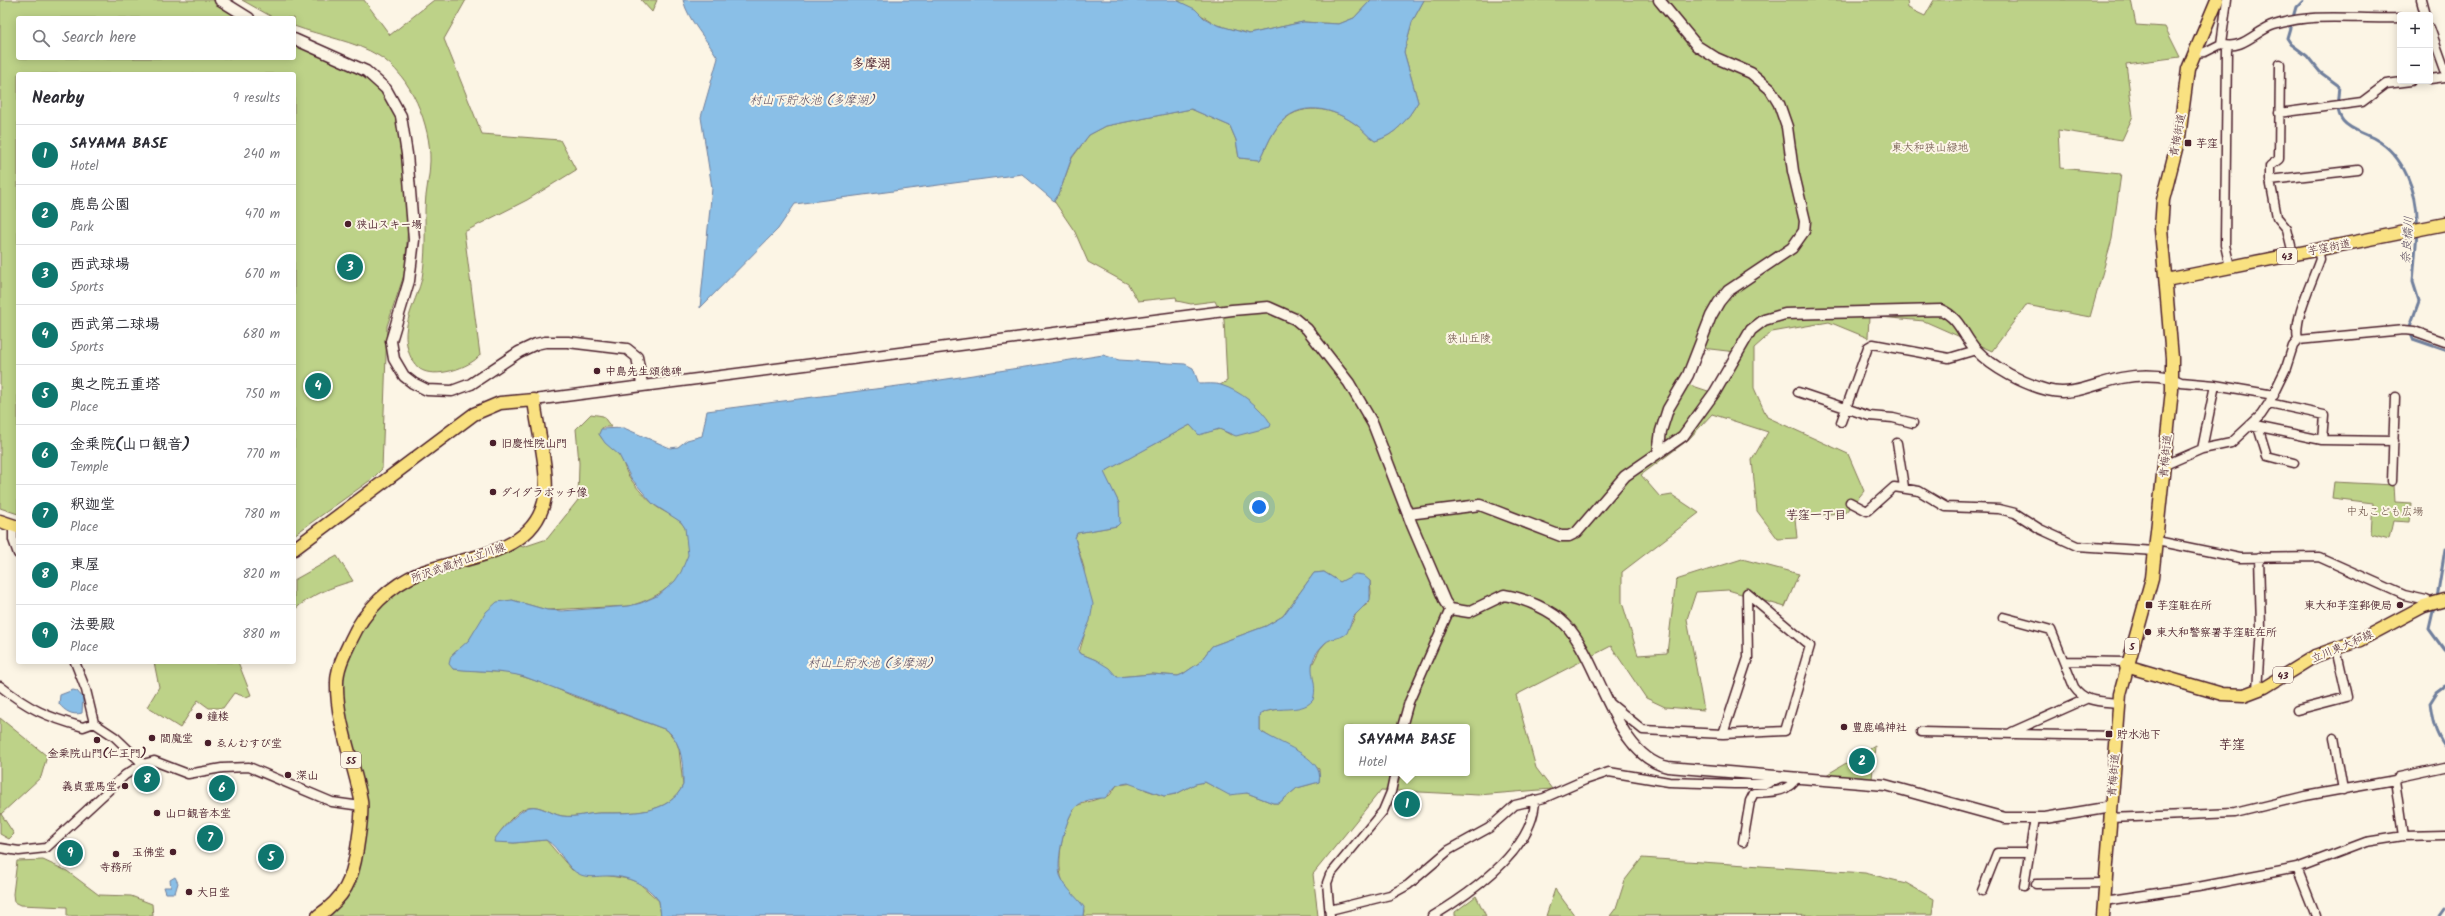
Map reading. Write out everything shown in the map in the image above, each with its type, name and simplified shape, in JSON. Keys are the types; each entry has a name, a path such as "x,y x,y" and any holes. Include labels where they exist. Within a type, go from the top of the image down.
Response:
{"main road":[{"name":"青梅街道","path":"2103,916 2119,703 2127,664 2150,584 2156,546 2165,465 2172,378 2166,280 2161,229 2163,200 2179,137 2184,86 2194,53 2217,0"},
{"name":"芋窪街道","path":"2166,280 2445,224"},
{"path":"296,548 474,414 492,406 510,402 534,400"},
{"name":"所沢武蔵村山立川線","path":"318,916 341,897 349,884 357,850 361,806 339,708 336,682 340,665 356,630 378,602 406,580 426,571 514,543 533,526 542,506 545,484 534,400"},
{"path":"0,522 16,526"},
{"name":"立川東大和線","path":"2127,664 2226,695 2244,696 2257,691 2315,656 2360,640 2438,602"}],"street":[{"path":"220,0 246,16"},
{"path":"1658,453 1661,431 1668,409 1688,376 1711,316 1719,302 1728,292 1792,248 1804,231 1805,220 1793,171 1787,127 1779,104 1770,89 1751,73 1716,58 1697,46 1683,32 1659,0"},
{"path":"2226,0 2224,45 2225,245 2230,267"},
{"path":"2421,0 2424,12"},
{"path":"2194,53 2205,52 2224,45 2241,44 2274,25 2297,21 2323,18 2397,18"},
{"path":"2433,36 2445,69"},
{"path":"296,40 366,71 386,90 400,116 408,162 414,250 409,281 391,341 394,360 404,376 427,390 452,391 470,384 529,347 545,342 561,342 630,351 637,357 642,384"},
{"path":"2280,64 2279,159 2270,166 2270,180 2277,217 2287,229 2293,254"},
{"path":"2433,79 2445,77"},
{"path":"2279,113 2362,102 2386,84 2397,83"},
{"path":"2270,180 2358,170"},
{"path":"2298,340 2297,334 2299,319 2320,259 2318,249"},
{"path":"534,400 642,384 1232,310 1268,307 1286,314 1301,324 1349,383 1373,424 1408,514 1445,602 1450,609 1468,612 1504,595 1551,613 1573,633 1610,703 1617,720 1638,751 1658,765 1885,785 1998,817 2035,818 2110,812 2235,813 2305,796 2395,780 2399,777 2445,767"},
{"path":"1408,514 1480,505 1561,536 1569,536 1584,525 1625,476 1683,436 1715,392 1751,330 1767,318 1804,312 1941,310 1953,316 1976,350 2007,372 2040,388 2055,392 2077,390 2126,378 2160,376 2172,378 2181,382 2215,385 2274,395"},
{"path":"2165,465 2202,449 2231,443 2254,426 2274,395 2293,346 2298,340 2404,330 2414,331 2445,342"},
{"path":"1841,422 1868,347 1873,344 1949,358 1976,350"},
{"path":"2202,449 2215,385"},
{"path":"1798,392 1869,416 1893,418 1914,423"},
{"path":"2392,481 2395,397"},
{"path":"2269,403 2324,415 2322,440"},
{"path":"2254,426 2322,440 2394,441"},
{"path":"2254,426 2267,456 2294,463"},
{"path":"1897,443 1904,487"},
{"path":"1850,502 1867,511 1894,487 1904,487 1918,491 1946,507 1999,509 2015,513 2040,529 2077,546 2156,546 2240,558 2320,557 2404,594 2438,602"},
{"path":"16,526 13,540 16,548"},
{"path":"2257,691 2261,628 2259,557"},
{"path":"1610,703 1643,730 1723,734 1785,731 1810,646 1747,593 1748,658 1723,734"},
{"path":"1403,724 1409,702 1450,609"},
{"path":"2003,617 2051,630 2074,687 2086,699"},
{"path":"2297,710 2347,697 2336,648"},
{"path":"2064,661 2127,664"},
{"path":"75,664 86,690 94,723 115,737 143,764"},
{"path":"0,686 25,706 53,719 83,728 94,723"},
{"path":"2010,733 2086,699 2119,703"},
{"path":"1921,732 2116,736"},
{"path":"2334,737 2343,790"},
{"path":"0,848 19,851 46,848 125,775 143,764 154,761 188,774 222,768 248,767 332,802 361,806"},
{"path":"1395,776 1392,792 1383,811 1330,875 1327,883 1330,913 1380,898 1402,889 1450,850 1489,828 1515,805 1535,800 1584,780 1609,772 1669,782 1734,784 1766,784 1785,776"},
{"path":"1742,842 1750,800 1754,793 1785,789 1793,784 1797,777"},
{"path":"2395,780 2403,836"},
{"path":"1432,916 1483,883 1503,862 1527,830 1534,816 1535,800"},
{"path":"2024,886 2035,818"},
{"path":"2104,901 2198,887 2297,868 2366,842 2403,836 2445,834"},
{"path":"1982,891 1997,853 2029,853"},
{"path":"2297,868 2316,916"},
{"path":"2036,884 2105,883"}],"green space":[{"path":"0,0 214,0 238,16 16,16 16,60 296,60 296,45 352,70 378,87 394,111 400,139 408,224 405,272 387,326 382,469 372,479 296,534 296,72 16,72 16,513 0,508"},
{"path":"242,0 364,0 390,35 434,0 466,0 444,39 482,134 560,140 576,170 527,200 464,232 480,355 475,360 452,371 434,373 426,372 415,364 411,358 408,348 406,336 408,319 420,286 424,261 425,203 430,161 427,132 423,117 409,88 401,76 390,65 370,51 359,46 296,27 296,16 270,16"},
{"path":"641,0 657,0 652,12"},
{"path":"1177,0 1371,0 1354,18 1339,24 1303,22 1249,34 1217,25"},
{"name":"狭山丘陵","path":"1424,0 1907,0 1908,8 1925,16 1934,0 2131,0 2136,25 2165,27 2180,57 2126,64 2133,116 2122,140 2058,130 2060,168 2121,174 2112,239 2090,317 2026,305 1992,351 1924,321 1869,316 1868,338 1829,322 1772,332 1754,348 1754,388 1767,417 1848,454 1864,491 1847,512 1795,518 1797,538 1778,539 1757,511 1752,460 1768,432 1712,414 1688,440 1641,475 1660,497 1672,495 1699,513 1622,572 1622,602 1638,655 1667,653 1676,580 1742,559 1799,574 1785,607 1728,590 1696,592 1687,619 1704,710 1665,707 1646,698 1611,646 1516,695 1536,768 1552,789 1478,795 1381,790 1313,874 1318,916 1083,916 1084,911 1082,907 1064,884 1060,866 1060,855 1064,831 1068,820 1078,805 1110,795 1117,785 1134,783 1146,790 1164,796 1176,794 1195,784 1205,782 1218,789 1247,793 1273,803 1279,803 1297,788 1319,782 1319,769 1259,730 1259,715 1267,711 1306,705 1310,669 1320,649 1328,640 1340,637 1352,623 1357,611 1369,603 1371,593 1370,581 1359,574 1340,582 1324,572 1314,573 1283,616 1266,626 1212,646 1199,663 1178,676 1152,674 1117,677 1096,660 1079,653 1084,636 1084,568 1075,538 1077,533 1117,526 1119,503 1103,472 1190,425 1199,434 1220,429 1231,435 1249,401 1220,385 1227,381 1224,320 1215,301 1191,304 1177,301 1176,297 1138,301 1128,284 1088,262 1075,232 1054,201 1059,194 1072,158 1089,135 1106,126 1191,109 1230,126 1236,140 1239,158 1260,160 1272,135 1282,122 1290,115 1311,109 1333,112 1344,117 1357,125 1375,141 1395,131 1410,115 1418,102 1404,52 1412,22","holes":["1693,347 1736,352 1714,393 1681,382"]},
{"path":"591,414 603,416 611,427 603,427 599,434 603,440 620,456 627,473 638,489 656,506 678,519 686,529 689,554 686,565 672,584 662,592 640,603 629,606 547,610 512,600 477,629 465,645 454,653 453,669 512,673 667,730 676,741 679,749 683,785 677,795 669,802 659,807 636,812 597,813 572,816 558,815 532,806 523,809 513,817 494,841 514,843 546,840 572,870 629,879 639,883 659,901 661,916 318,916 349,884 361,806 337,682 356,630 401,583 514,543 523,547 547,539 578,500 579,463 576,429"},
{"name":"中丸こども広場","path":"2334,482 2394,485 2395,502 2412,503 2410,522 2393,521 2389,539 2371,534 2373,503 2332,498"},
{"path":"337,556 353,581 322,592 307,600 296,609 296,579"},
{"path":"154,664 239,664 251,695 246,697 234,693 223,708 209,708 198,700 180,728 147,707 159,687"},
{"path":"0,718 47,756 41,777 1,814 14,834 9,839 0,834"},
{"path":"1875,746 1872,779 1826,775"},
{"path":"1642,858 1865,873 1906,883 1934,899 1932,915 1610,916 1616,908 1625,880"},
{"path":"43,860 67,871 99,895 131,896 152,904 153,916 67,916 67,907 20,905 14,902 13,894 17,861"},
{"path":"1555,889 1575,916 1546,916"},
{"path":"1476,896 1486,916 1455,916 1455,912"}],"water":[{"name":"村山下貯水池 (多摩湖)","path":"683,0 1176,0 1195,9 1204,18 1217,25 1249,34 1303,22 1339,24 1354,18 1371,0 1424,0 1412,22 1404,52 1418,102 1410,115 1395,131 1375,141 1360,127 1333,112 1311,109 1300,110 1290,115 1282,122 1272,135 1260,160 1239,158 1236,140 1230,126 1191,109 1106,126 1089,135 1072,157 1059,194 1054,201 1022,174 795,204 778,229 700,308 712,188 701,117 718,58 689,16"},
{"name":"村山上貯水池 (多摩湖)","path":"1103,355 1119,360 1185,364 1193,368 1199,384 1219,384 1243,395 1262,412 1271,424 1270,427 1236,436 1219,429 1199,435 1190,425 1104,472 1119,503 1120,523 1117,526 1077,533 1075,538 1093,604 1090,621 1078,649 1079,653 1096,660 1109,668 1117,677 1152,674 1178,676 1199,663 1212,646 1266,626 1283,616 1314,573 1324,572 1340,582 1355,574 1363,575 1370,581 1370,600 1353,617 1347,633 1328,641 1318,651 1312,666 1314,685 1313,700 1302,707 1272,710 1259,715 1259,730 1298,751 1307,758 1315,765 1319,773 1319,782 1297,788 1279,803 1273,803 1247,793 1229,795 1205,782 1195,784 1176,794 1164,796 1128,783 1117,785 1105,798 1093,799 1080,803 1074,809 1067,822 1060,851 1059,868 1060,875 1065,884 1084,907 1083,916 661,916 659,901 642,885 621,877 590,877 581,875 571,868 556,848 546,840 514,843 494,842 499,833 509,822 526,808 538,807 562,816 636,812 659,807 669,802 677,795 683,785 683,770 679,749 676,742 667,730 525,677 498,672 453,669 449,664 451,656 469,640 486,612 497,602 512,600 547,610 562,611 629,606 641,603 659,595 675,581 681,572 688,555 685,528 681,522 653,504 631,478 619,455 605,443 599,434 601,429 624,428 670,448 678,447 687,440 702,436 707,411 921,383"},
{"path":"73,690 77,691 83,698 82,713 75,714 69,712 59,704 60,695"},
{"path":"175,877 178,883 175,893 166,893 164,887 171,887 170,880"}],"waterway":[{"name":"奈良橋川","path":"2303,0 2296,7 2287,38 2291,44 2307,56 2320,72 2339,86 2338,109 2340,117 2343,121 2358,132 2375,139 2385,146 2402,165 2412,189 2417,215 2417,227"},
{"name":"奈良橋川","path":"2417,232 2413,282 2419,301 2409,329 2413,339 2445,350"},
{"name":"奈良橋川","path":"2437,598 2445,549"},
{"name":"奈良橋川","path":"2434,607 2429,629 2445,651"},
{"name":"奈良橋川","path":"2445,686 2437,692 2430,703 2434,726 2445,747"},
{"name":"奈良橋川","path":"2440,916 2445,909"}],"place":[{"name":"芋窪","path":"2188,143"},
{"name":"狭山スキー場","path":"348,224"},
{"name":"西武球場","path":"350,267"},
{"name":"中島先生頌徳碑","path":"597,371"},
{"name":"西武第二球場","path":"318,386"},
{"name":"旧慶性院山門","path":"493,443"},
{"name":"ダイダラボッチ像","path":"493,492"},
{"name":"芋窪駐在所","path":"2149,605"},
{"name":"東大和芋窪郵便局","path":"2400,605"},
{"name":"東大和警察署芋窪駐在所","path":"2148,632"},
{"name":"鐘楼","path":"199,716"},
{"name":"豊鹿嶋神社","path":"1844,727"},
{"name":"貯水池下","path":"2109,734"},
{"name":"閻魔堂","path":"152,738"},
{"name":"金乗院山門(仁王門)","path":"97,740"},
{"name":"ゑんむすび堂","path":"208,743"},
{"name":"鹿島公園","path":"1862,761"},
{"name":"深山","path":"288,775"},
{"name":"東屋","path":"147,779"},
{"name":"義貞霊馬堂","path":"125,786"},
{"name":"金乗院(山口観音)","path":"222,788"},
{"name":"SAYAMA BASE","path":"1407,804"},
{"name":"山口観音本堂","path":"157,813"},
{"name":"釈迦堂","path":"210,838"},
{"name":"玉佛堂","path":"173,852"},
{"name":"法要殿","path":"70,853"},
{"name":"寺務所","path":"116,854"},
{"name":"奥之院五重塔","path":"271,857"},
{"name":"大日堂","path":"189,892"}],"district":[{"name":"多摩湖","path":"871,63"},
{"name":"芋窪一丁目","path":"1816,515"},
{"name":"芋窪","path":"2232,744"}],"park label":[{"name":"東大和狭山緑地","path":"1930,147"}]}
